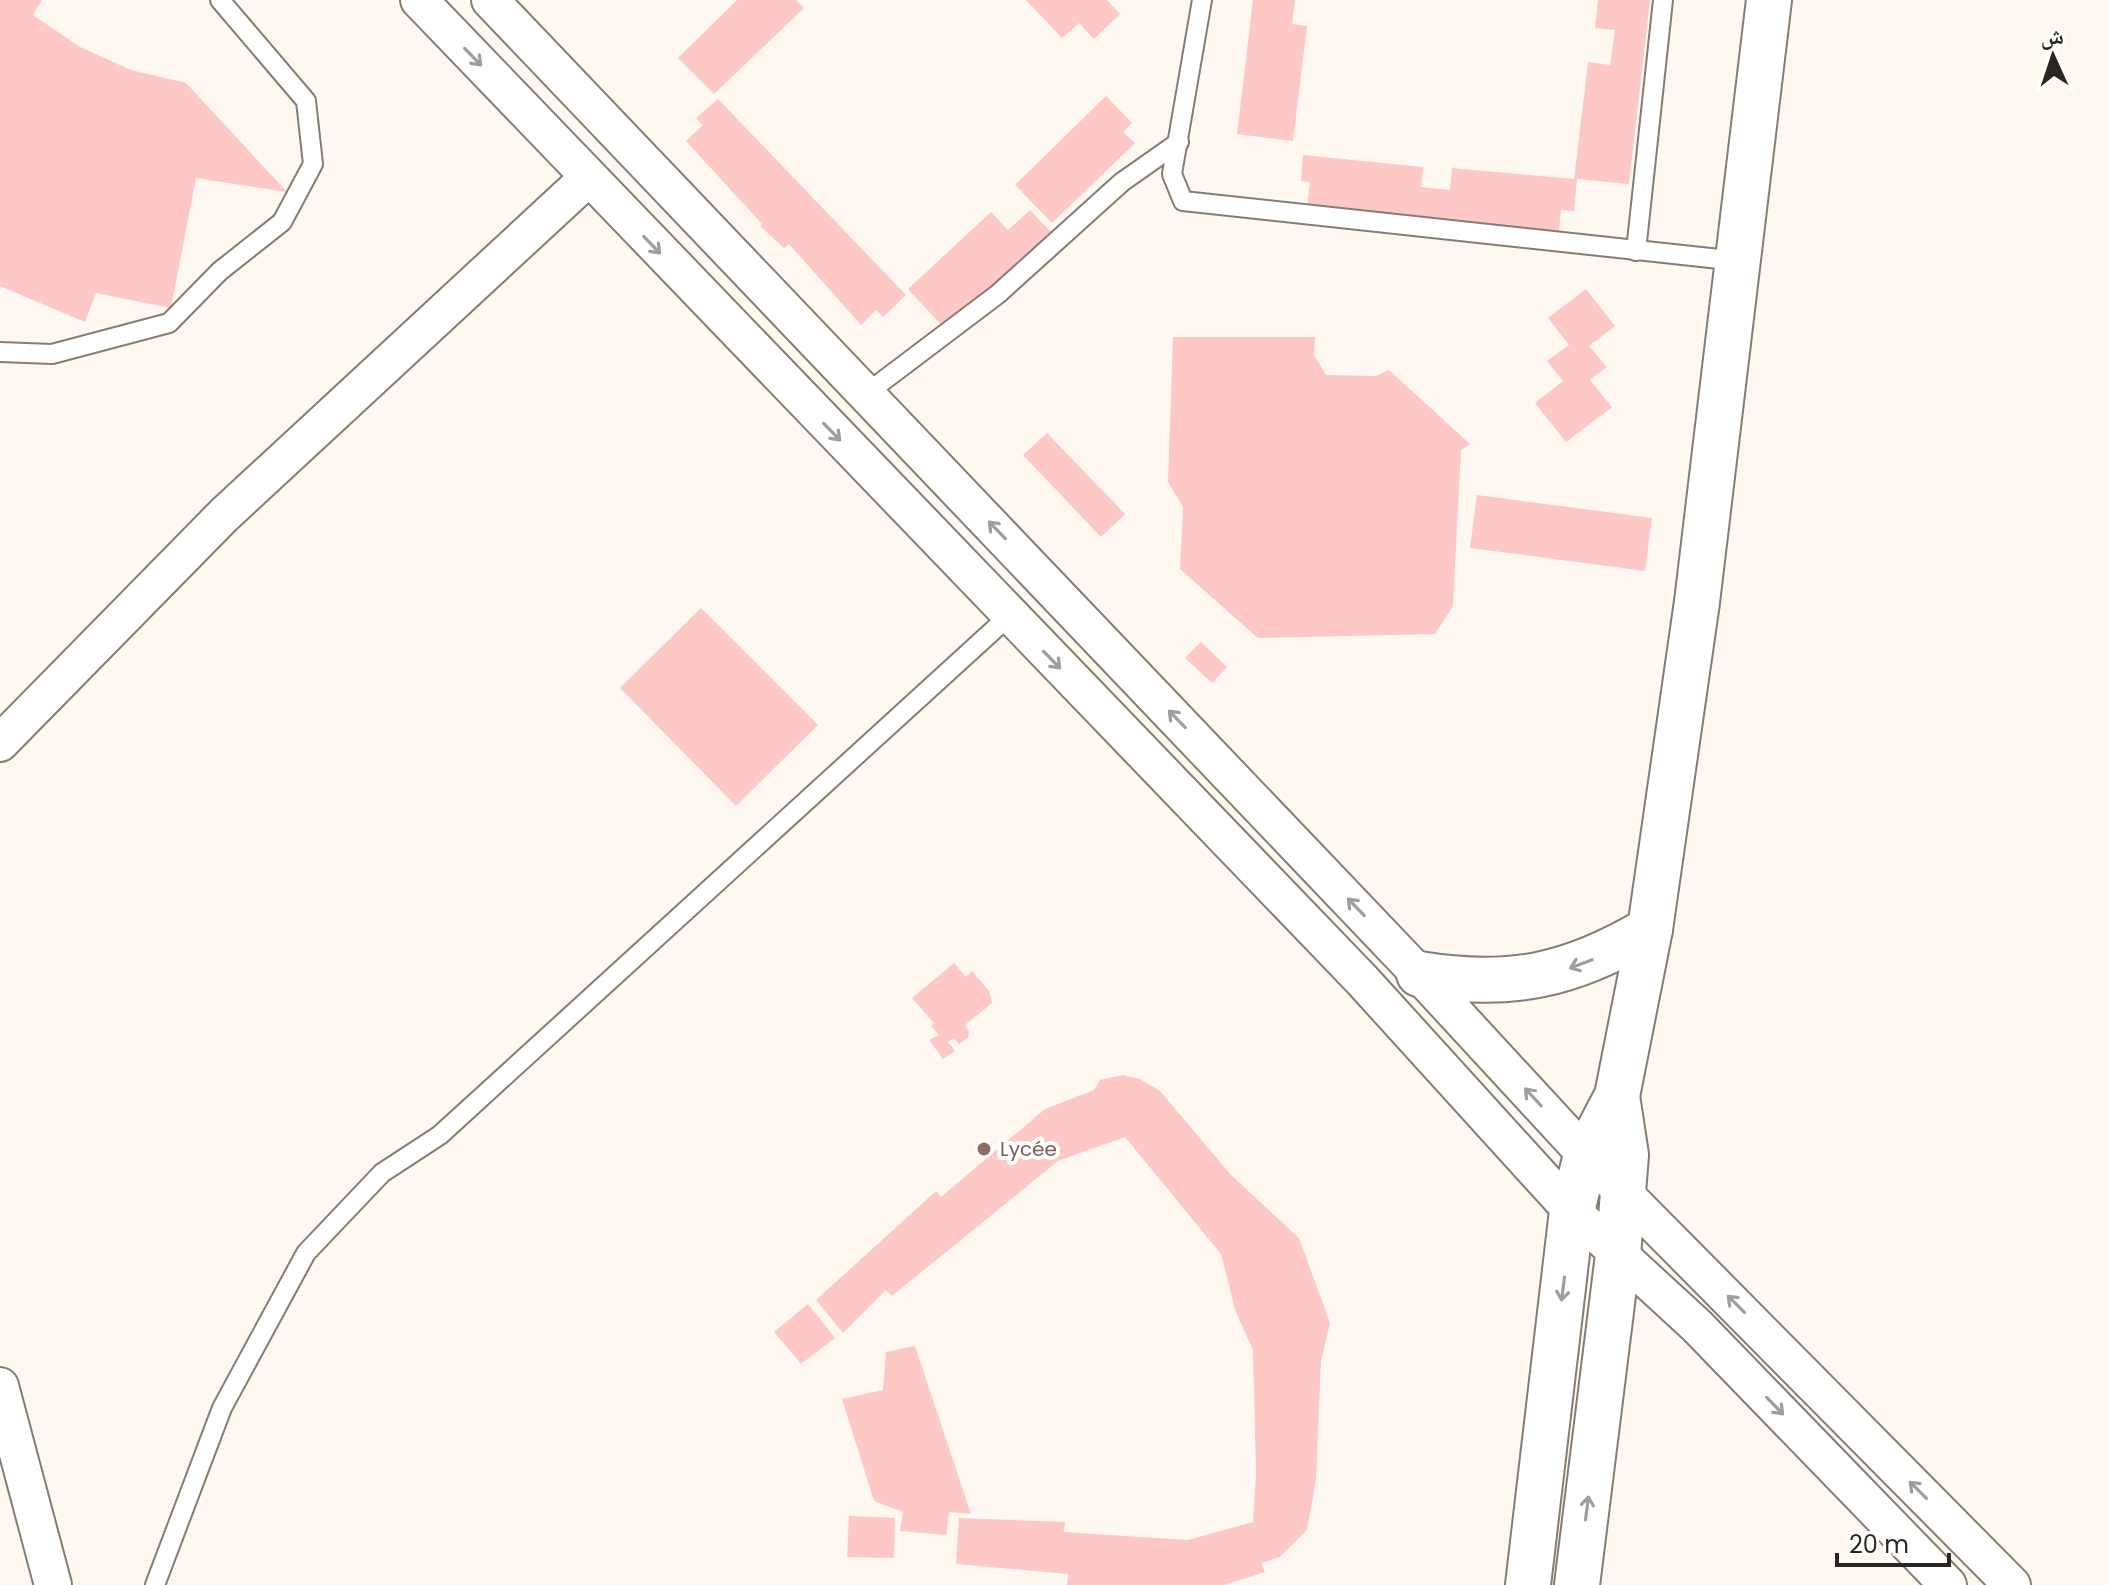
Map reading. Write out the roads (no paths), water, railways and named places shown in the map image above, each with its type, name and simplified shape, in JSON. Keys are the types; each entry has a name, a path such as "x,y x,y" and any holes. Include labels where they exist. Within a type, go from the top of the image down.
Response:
{"main road":[{"path":"1528,1585 1572,1211 1586,1155 1617,1096 1650,929 1697,602 1769,0"},
{"path":"1419,974 1467,982 1528,978 1563,971 1609,954 1650,929"},
{"path":"1577,1585 1618,1255 1626,1155 1617,1096"}],"street":[{"path":"419,0 1362,980 1572,1211 1697,1326 1948,1585"},
{"path":"490,0 1419,974 1586,1155 2012,1585"},
{"path":"0,743 224,515 588,178"},
{"path":"0,1386 53,1585"}],"lane":[{"path":"0,352 52,354 169,323 220,271 282,222 313,164 306,101 220,0"},
{"path":"1202,0 1172,174 1183,201 1738,261"},
{"path":"1636,251 1663,0"},
{"path":"867,393 998,294 1122,182 1179,142"},
{"path":"155,1585 222,1408 306,1253 382,1173 440,1135 1009,616"}],"place":[{"name":"Lycée","path":"984,1149"}]}
